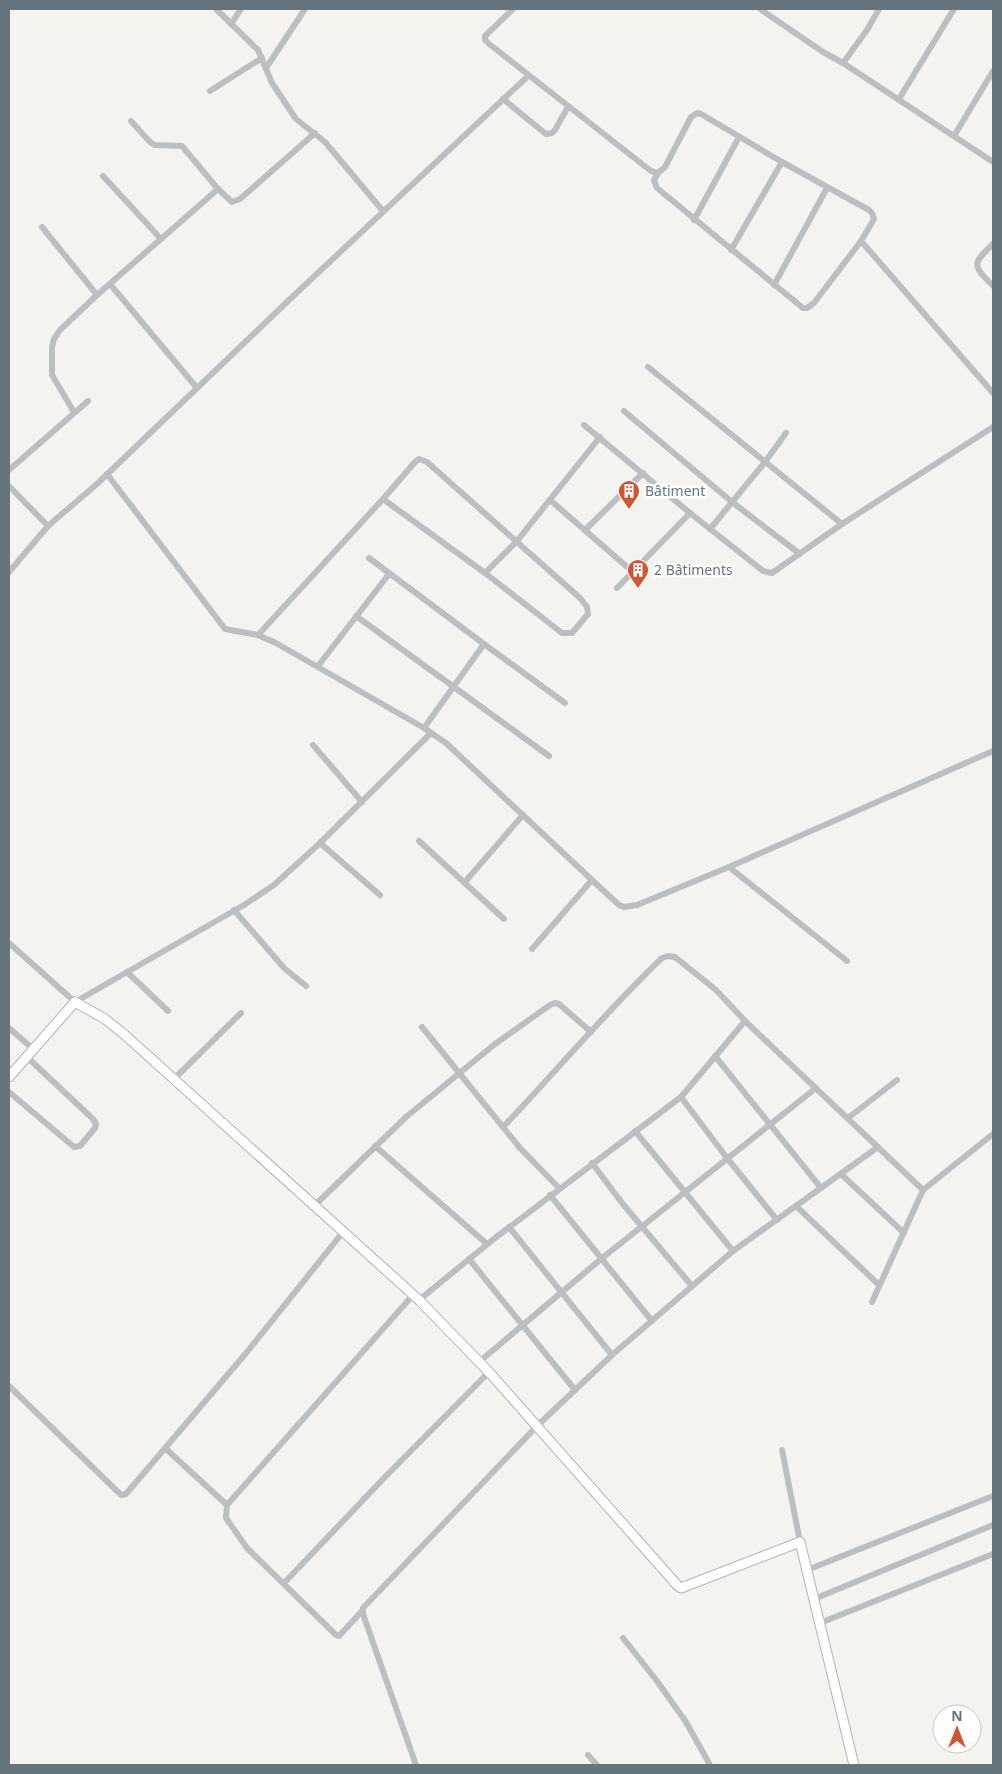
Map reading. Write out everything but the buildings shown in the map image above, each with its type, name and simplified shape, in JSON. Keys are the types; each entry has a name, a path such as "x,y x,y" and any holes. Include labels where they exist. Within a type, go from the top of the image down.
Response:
{"street":[{"path":"216,9 258,50 277,91 296,118 325,142 383,211"},
{"path":"231,24 241,9"},
{"path":"266,68 305,9"},
{"path":"513,9 488,33 485,40 488,44 651,171 658,173"},
{"path":"760,9 993,162"},
{"path":"843,63 879,9"},
{"path":"898,99 954,9"},
{"path":"210,91 262,58"},
{"path":"954,136 993,71"},
{"path":"9,572 48,526 107,474 383,211 528,76"},
{"path":"503,99 546,134 552,133 555,130 568,107"},
{"path":"694,114 701,114 872,213 874,219 861,241 814,304 807,308 798,306 694,220 655,185 654,180 658,173 665,167 694,114"},
{"path":"131,121 155,145 182,146 218,189 232,202 240,199 315,133"},
{"path":"694,220 739,137"},
{"path":"732,250 782,162"},
{"path":"103,176 161,239"},
{"path":"774,286 828,188"},
{"path":"74,412 52,375 52,348 60,330 218,189"},
{"path":"42,227 97,295"},
{"path":"861,241 993,393"},
{"path":"993,244 978,259 977,265 978,270 993,286"},
{"path":"110,284 197,388"},
{"path":"648,367 842,524"},
{"path":"9,470 88,401"},
{"path":"624,411 732,502 800,554"},
{"path":"584,424 690,514 768,573 772,574 842,524 993,427"},
{"path":"710,529 765,462 786,433"},
{"path":"485,573 517,541 600,437"},
{"path":"258,635 419,459 424,460 580,598 587,607 588,614 572,633 562,633 485,573 383,499"},
{"path":"584,530 643,473"},
{"path":"107,474 226,629 258,635 276,643 432,733 446,743 619,905 630,906 729,867 993,751"},
{"path":"9,486 48,526"},
{"path":"550,500 633,572"},
{"path":"617,588 690,514"},
{"path":"369,558 565,703"},
{"path":"318,666 389,574"},
{"path":"356,616 549,756"},
{"path":"424,728 484,644"},
{"path":"9,1077 75,1002 274,885 320,843 432,733"},
{"path":"313,746 362,802"},
{"path":"464,883 523,815"},
{"path":"419,840 504,919"},
{"path":"320,843 380,895"},
{"path":"729,867 847,962"},
{"path":"532,949 592,880"},
{"path":"234,910 284,968 306,986"},
{"path":"9,943 75,1002 114,1025 175,1078 416,1298 489,1372 677,1585 682,1588 686,1587 800,1542"},
{"path":"504,1126 662,958 668,956 675,957 716,990 745,1021 923,1190"},
{"path":"127,972 168,1011"},
{"path":"314,1206 406,1116 494,1044 555,1003 592,1032"},
{"path":"175,1078 241,1013"},
{"path":"745,1021 681,1096 416,1298 227,1505 226,1518 247,1548 323,1623 338,1636 537,1426 612,1355 733,1251 878,1147"},
{"path":"422,1027 520,1148 560,1188"},
{"path":"9,1028 33,1050"},
{"path":"715,1056 821,1188"},
{"path":"9,1092 74,1147 80,1146 95,1128 96,1124 93,1119 26,1057"},
{"path":"848,1118 897,1080"},
{"path":"479,1362 642,1225 816,1088"},
{"path":"681,1096 727,1158 777,1220"},
{"path":"635,1131 733,1251"},
{"path":"872,1302 923,1190 993,1134"},
{"path":"375,1146 487,1244"},
{"path":"592,1163 622,1203 692,1286"},
{"path":"841,1174 904,1233"},
{"path":"550,1195 652,1321"},
{"path":"796,1206 879,1285"},
{"path":"509,1227 612,1355"},
{"path":"9,1386 121,1495 126,1494 247,1352 343,1232"},
{"path":"469,1259 575,1390"},
{"path":"284,1583 489,1372"},
{"path":"165,1448 227,1505"},
{"path":"782,1450 800,1542 854,1765"},
{"path":"807,1570 993,1496"},
{"path":"814,1599 993,1525"},
{"path":"820,1623 993,1554"},
{"path":"362,1612 416,1765"},
{"path":"624,1638 686,1722 710,1765"},
{"path":"588,1755 596,1765"}],"place":[{"name":"Bâtiment","path":"629,510"},
{"name":"2 Bâtiments","path":"638,589"}]}
